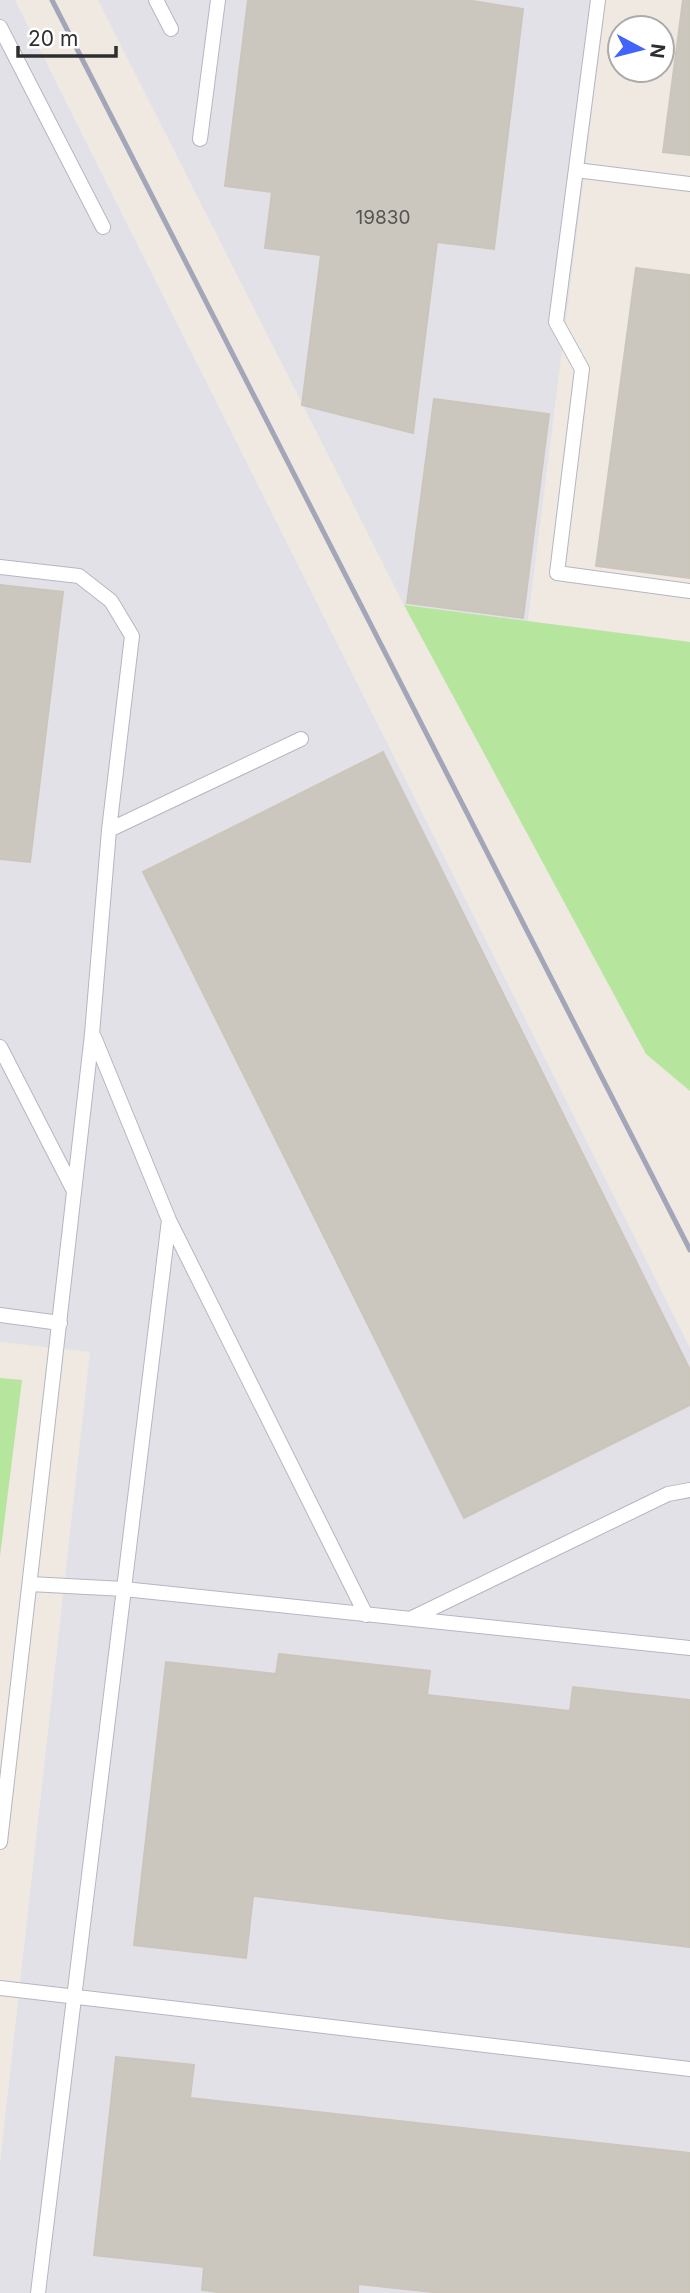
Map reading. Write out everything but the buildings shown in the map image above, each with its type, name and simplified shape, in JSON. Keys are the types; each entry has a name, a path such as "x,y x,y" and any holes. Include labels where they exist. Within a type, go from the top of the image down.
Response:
{"lane":[{"path":"156,0 171,29"},
{"path":"201,139 218,0"},
{"path":"598,0 556,322 582,369 557,573 690,591"},
{"path":"0,27 103,227"},
{"path":"576,170 690,184"},
{"path":"0,567 79,576 111,601 132,636 109,830 92,1034 0,1842"},
{"path":"109,830 301,739"},
{"path":"92,1034 169,1220 366,1615"},
{"path":"0,1047 74,1190"},
{"path":"38,2293 169,1220"},
{"path":"0,1315 60,1323"},
{"path":"410,1619 668,1494 690,1490"},
{"path":"30,1584 124,1589 690,1648"},
{"path":"0,1988 690,2069"}],"shaded area":[{"path":"0,0 15,0 690,1348 690,2293 0,2293 0,2164 90,1352 0,1342"},
{"path":"98,0 606,0 528,621 404,605"}],"green space":[{"path":"404,605 690,642 690,1091 646,1054"},
{"path":"0,1378 22,1380 0,1556"}],"railway":[{"path":"52,0 690,1250"}]}
